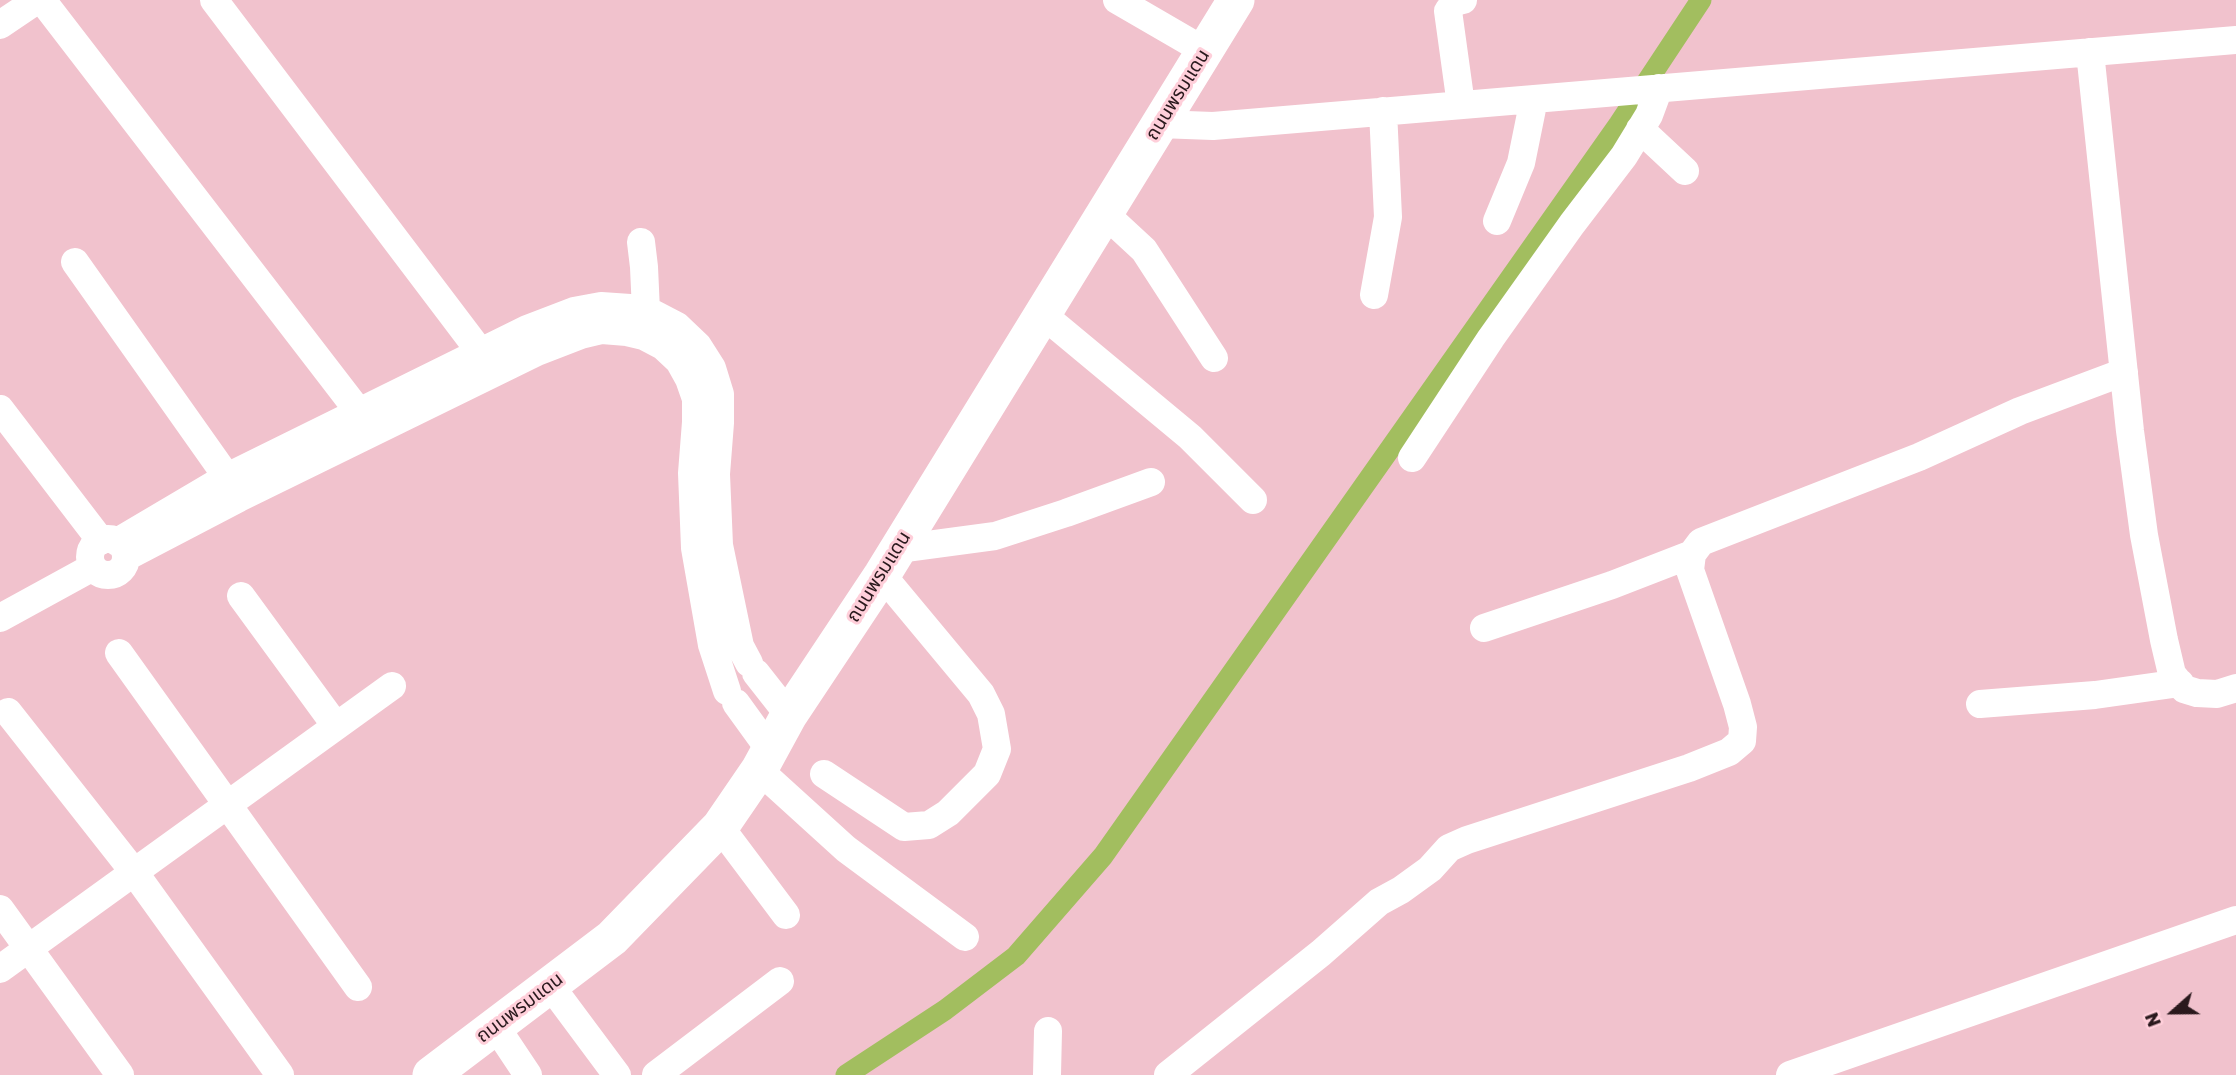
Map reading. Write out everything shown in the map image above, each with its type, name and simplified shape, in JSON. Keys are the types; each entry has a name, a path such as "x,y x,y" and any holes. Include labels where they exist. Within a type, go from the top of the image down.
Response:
{"main road":[{"name":"ถนนพรมแดน","path":"431,1075 612,938 720,827 765,760 789,715 890,562 1236,0"}],"street":[{"path":"0,25 39,0 367,422"},
{"path":"214,0 489,362"},
{"path":"1117,0 1205,51"},
{"path":"1461,105 1448,11 1454,2 1463,0"},
{"path":"1159,124 1213,126 2236,40"},
{"path":"2090,52 2130,431 2144,535 2166,652 2172,674 2185,689 2197,694 2217,694 2236,688"},
{"path":"1412,458 1572,224 1624,156 1649,115 1654,88"},
{"path":"1497,220 1521,163 1534,99"},
{"path":"1374,295 1388,217 1383,111"},
{"path":"1640,130 1685,171"},
{"path":"1104,213 1144,250 1214,358"},
{"path":"641,242 646,311"},
{"path":"75,262 236,486"},
{"path":"489,362 527,329 574,311 601,306 646,311 677,326 698,346 712,368 720,394 720,423 704,484 695,548 712,645 728,691 783,790 846,849 965,937"},
{"path":"1042,314 1190,437 1253,500"},
{"path":"0,618 109,552 236,486 489,362 537,352 581,335 603,330 627,332 644,336 663,346 679,361 689,379 696,398 704,484 740,646 750,664 789,715"},
{"path":"1168,1075 1321,953 1379,902 1430,869 1450,848 1467,840 1689,768 1729,752 1742,741 1743,727 1737,704 1690,570 1692,554 1700,542 1919,457 2020,411 2124,372"},
{"path":"0,409 109,552"},
{"path":"824,774 904,827 929,825 948,813 987,775 997,749 991,713 981,694 890,562 995,536 1150,482"},
{"path":"1484,628 1612,585 1692,554"},
{"path":"242,596 336,726"},
{"path":"118,653 358,987"},
{"path":"728,691 750,664"},
{"path":"1980,704 2095,695 2179,683"},
{"path":"0,969 392,686"},
{"path":"8,712 134,872 280,1075"},
{"path":"720,827 786,915"},
{"path":"0,909 120,1075"},
{"path":"1806,1072 2236,920"},
{"path":"656,1075 780,981"},
{"path":"550,985 617,1075"},
{"path":"496,1027 515,1071"},
{"path":"1046,1075 1048,1031"}],"waterway":[{"path":"846,1075 945,1010 1016,956 1103,856 1619,124 1701,0"}]}
